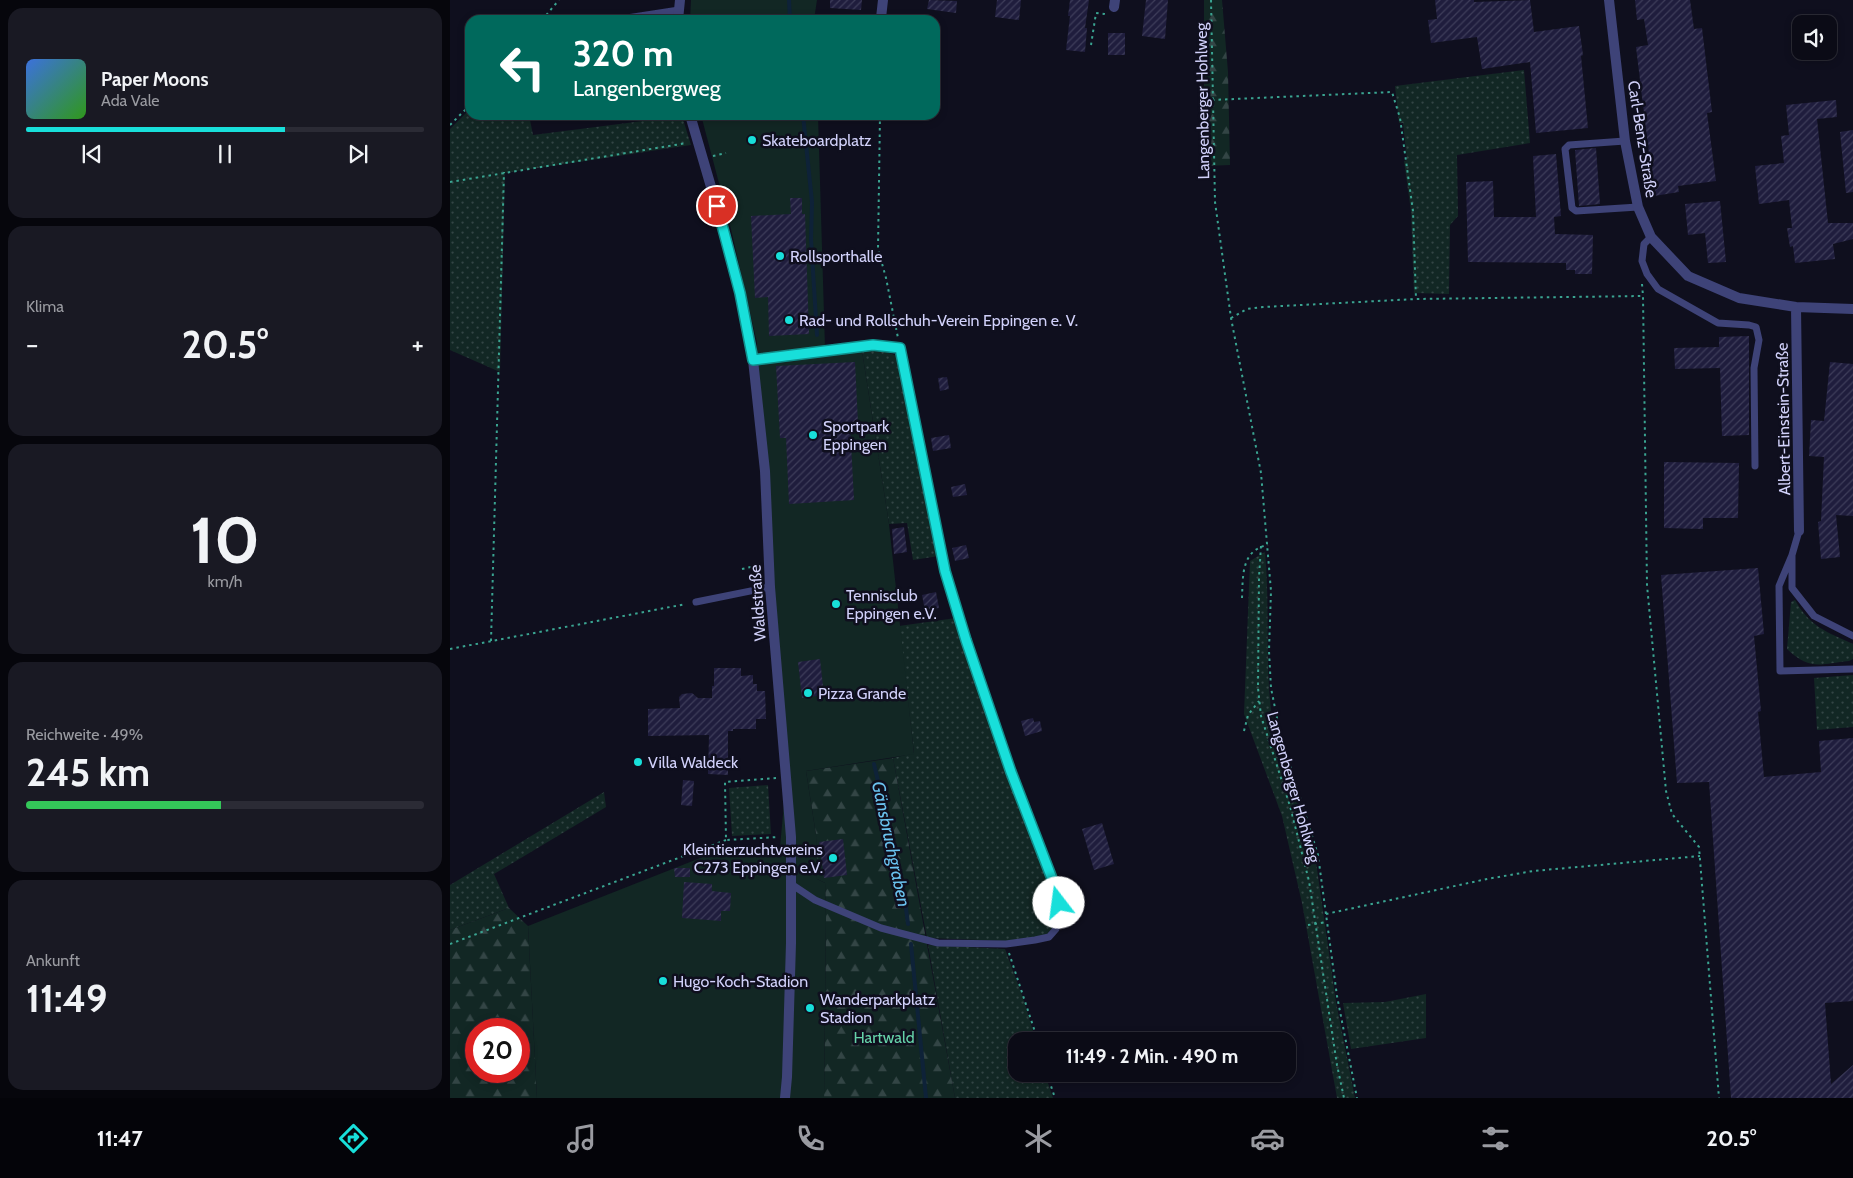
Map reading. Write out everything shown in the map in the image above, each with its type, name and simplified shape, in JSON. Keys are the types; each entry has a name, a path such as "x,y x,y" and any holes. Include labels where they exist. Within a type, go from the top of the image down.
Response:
{"street":[{"path":"881,15 883,0"},
{"name":"Carl-Benz-Straße","path":"1609,0 1625,142 1638,207 1651,237 1688,276 1739,298 1796,307 1853,309"},
{"name":"Waldstraße","path":"692,120 704,158 733,266 753,360 766,474 770,587 791,836 791,962 788,1077 785,1098"},
{"name":"Albert-Einstein-Straße","path":"1796,307 1799,531"}],"lane":[{"path":"646,15 679,10"},
{"path":"1625,142 1569,145 1565,149 1572,208 1576,212 1638,207"},
{"path":"1651,237 1644,244 1642,261 1647,274 1658,290 1718,323 1756,327 1758,340 1754,368 1755,466"},
{"path":"753,360 873,345 900,348 945,571 966,640 1011,772 1056,889 1061,917 1056,930 1049,937 1006,944 938,943 881,928 815,900 790,884"},
{"path":"1799,531 1792,555 1779,586 1780,671 1853,669"},
{"path":"1792,555 1792,588 1814,616 1853,636"},
{"path":"696,602 770,587"}],"path":[{"path":"546,15 559,0"},
{"name":"Langenberger Hohlweg","path":"1211,0 1216,202 1231,318 1261,473 1271,591 1269,651 1271,688 1285,750 1318,855 1337,996 1357,1098"},
{"path":"1091,45 1096,13 1104,14 1106,2 1114,3"},
{"path":"1212,100 1392,92 1400,118 1413,211 1416,299"},
{"path":"450,125 465,110"},
{"path":"880,120 878,249 886,278 900,348"},
{"path":"450,182 698,141"},
{"path":"704,158 726,153"},
{"path":"491,641 504,172"},
{"path":"1231,318 1247,309 1263,307 1416,299 1644,296 1647,584 1666,791 1672,814 1699,847 1719,1098"},
{"path":"1242,598 1246,559 1251,552 1261,546 1268,545"},
{"name":"Langenberger Hohlweg","path":"1261,546 1258,688 1261,716 1290,806 1309,881 1344,1098"},
{"path":"742,569 770,563"},
{"path":"450,649 696,602"},
{"path":"1244,731 1248,716 1259,702"},
{"path":"726,840 725,782 786,778"},
{"path":"450,944 726,840 791,836"},
{"path":"1326,914 1487,879 1524,873 1700,856"},
{"path":"1308,925 1327,922"},
{"path":"1006,944 1035,1032"},
{"path":"1050,1082 1055,1098"}],"green space":[{"path":"691,0 817,0 815,15 690,15"},
{"path":"1204,0 1222,0 1228,72 1230,165 1204,166"},
{"path":"1524,70 1530,143 1457,155 1458,216 1450,225 1449,294 1414,293 1411,211 1404,161 1407,160 1403,123 1399,123 1395,86"},
{"path":"465,114 465,120 530,120 533,135 651,120 683,120 691,145 505,173 500,372 450,350 450,129"},
{"path":"702,120 818,120 825,347 823,356 862,351 889,524 914,754 806,771 816,835 817,879 825,883 824,1098 537,1098 528,926 723,849 780,847 788,759 757,368 757,343 730,225"},
{"path":"878,348 899,357 939,556 913,560 907,523 889,524 862,351"},
{"path":"1265,552 1268,671 1271,710 1315,855 1336,1002 1355,1098 1337,1098 1302,903 1282,816 1244,714 1250,561"},
{"path":"1795,600 1813,623 1853,644 1853,659 1823,664 1809,663 1802,661 1787,649 1791,602"},
{"path":"956,618 1003,761 1053,887 1058,915 1054,926 1047,934 1034,939 1006,941 927,938 893,758 914,753 899,626"},
{"path":"1853,675 1853,727 1817,730 1814,678"},
{"name":"Hartwald","path":"893,758 955,1098 824,1098 825,883 817,879 816,835 806,771"},
{"path":"768,785 771,834 732,836 729,788"},
{"path":"604,792 606,807 494,874 509,908 450,930 450,885"},
{"path":"509,908 528,926 537,1098 450,1098 450,930"},
{"path":"928,945 1005,949 1033,1032 1008,1032 1008,1082 1048,1082 1053,1098 955,1098"},
{"path":"1426,994 1426,1038 1351,1049 1343,1003 1385,1002"}],"building":[{"path":"830,0 862,0 861,10 830,8"},
{"path":"929,0 957,1 956,13 927,9"},
{"path":"997,0 1021,0 1019,20 995,17"},
{"path":"1070,0 1089,0 1085,28 1087,28 1085,52 1066,50"},
{"path":"1146,0 1168,0 1165,39 1142,36"},
{"path":"1435,0 1474,0 1474,2 1530,0 1534,32 1579,26 1588,128 1536,133 1530,62 1482,69 1477,37 1431,43 1428,20 1437,19"},
{"path":"1635,0 1690,0 1694,29 1702,28 1712,112 1707,113 1716,181 1678,186 1679,192 1654,196 1636,47 1648,45 1644,19 1637,20"},
{"path":"1108,33 1125,33 1125,55 1108,55"},
{"path":"1836,100 1837,117 1817,119 1828,223 1853,223 1853,239 1833,244 1835,259 1795,263 1793,246 1790,247 1787,228 1792,228 1789,200 1759,204 1755,166 1784,163 1781,136 1789,135 1786,105"},
{"path":"1853,130 1853,192 1846,193 1840,132"},
{"path":"1596,148 1600,204 1579,206 1575,150"},
{"path":"1556,154 1561,216 1554,217 1555,234 1593,235 1592,274 1575,274 1575,270 1566,270 1566,263 1468,262 1466,182 1493,181 1494,217 1536,217 1533,156"},
{"name":"Rollsporthalle","path":"790,198 802,198 802,214 805,214 809,334 769,336 768,297 755,298 751,216 791,214"},
{"path":"1720,201 1726,262 1708,263 1705,233 1688,235 1685,204"},
{"path":"1749,336 1749,435 1722,436 1720,368 1675,369 1674,348 1719,347 1719,337"},
{"name":"Sportpark Eppingen","path":"855,362 858,423 850,424 854,500 789,504 786,438 780,438 776,366"},
{"path":"1830,362 1853,364 1853,516 1836,515 1840,557 1821,559 1818,522 1821,521 1824,457 1809,456 1811,420 1824,421"},
{"path":"947,377 949,389 940,391 938,378"},
{"path":"949,435 951,448 933,451 931,438"},
{"path":"1664,462 1739,463 1738,518 1703,518 1703,529 1664,528"},
{"path":"965,484 967,495 953,497 951,487"},
{"path":"904,527 907,552 894,554 892,529"},
{"path":"966,545 969,558 955,561 952,548"},
{"path":"1758,568 1764,634 1754,636 1761,711 1758,712 1764,777 1821,772 1819,741 1853,738 1853,1001 1825,1003 1831,1084 1853,1065 1853,1098 1731,1098 1709,782 1677,783 1661,575"},
{"path":"936,592 939,608 925,611 922,595"},
{"path":"820,659 824,695 802,698 798,662"},
{"path":"714,668 741,668 741,676 753,675 753,684 757,684 757,691 765,691 766,719 756,719 756,729 733,729 733,731 728,731 728,775 708,774 709,735 648,736 648,709 680,708 679,697 682,694 692,693 698,698 712,698"},
{"path":"1033,718 1034,722 1040,721 1042,731 1025,736 1021,721"},
{"path":"683,780 694,781 692,806 681,805"},
{"path":"1102,823 1114,864 1094,870 1082,829"},
{"name":"Kleintierzuchtvereins C273 Eppingen e.V.","path":"843,839 847,875 824,878 819,842"},
{"path":"674,868 690,868 690,877 675,877"},
{"path":"684,882 712,884 712,891 731,893 730,911 721,911 721,921 682,918"}],"waterway":[{"name":"Gänsbruchgraben","path":"789,0 790,15"},
{"name":"Gänsbruchgraben","path":"804,120 812,202 811,239 817,335"},
{"name":"Gänsbruchgraben","path":"874,764 904,893 908,924"},
{"name":"Gänsbruchgraben","path":"911,944 926,1098"}],"place":[{"name":"Skateboardplatz","path":"752,140"},
{"name":"Rollsporthalle","path":"780,256"},
{"name":"Rad- und Rollschuh-Verein Eppingen e. V.","path":"789,320"},
{"name":"Sportpark Eppingen","path":"813,435"},
{"name":"Tennisclub Eppingen e.V.","path":"836,604"},
{"name":"Pizza Grande","path":"808,693"},
{"name":"Villa Waldeck","path":"638,762"},
{"name":"Kleintierzuchtvereins C273 Eppingen e.V.","path":"833,858"},
{"name":"Hugo-Koch-Stadion","path":"663,981"},
{"name":"Wanderparkplatz Stadion","path":"810,1008"}],"route":[{"path":"717,206 740,293 753,360 873,345 900,348 919,434 945,571 966,640 1011,772 1056,889 1059,903"}]}
